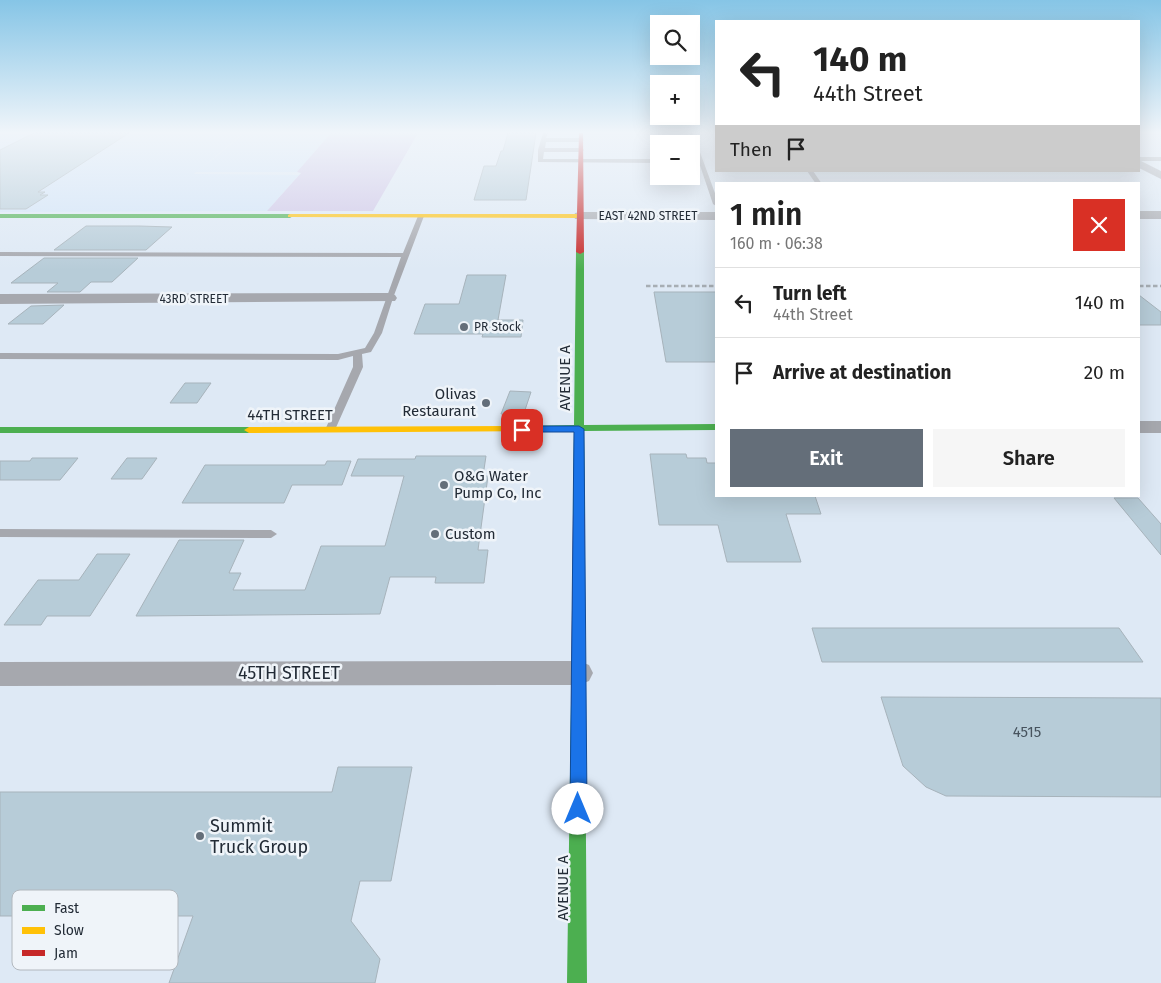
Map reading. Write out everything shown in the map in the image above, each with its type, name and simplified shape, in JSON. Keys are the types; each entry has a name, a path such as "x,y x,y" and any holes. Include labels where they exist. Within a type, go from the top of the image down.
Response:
{"street":[{"name":"AVENUE A","path":"577,983 581,179"},
{"path":"1140,215 1161,215"},
{"path":"0,216 580,216"},
{"name":"EAST 42ND STREET","path":"580,216 715,216"},
{"name":"43RD STREET","path":"0,299 389,298"},
{"path":"1140,427 1161,426"},
{"name":"44TH STREET","path":"0,430 715,427"},
{"name":"45TH STREET","path":"0,674 579,673"}],"lane":[{"path":"705,179 715,202"},
{"path":"0,356 338,357 368,350 378,333 389,298 421,216"},
{"path":"0,254 406,255"},
{"path":"330,430 358,366 357,352"},
{"path":"0,533 271,534"}],"shaded area":[{"path":"0,179 296,179 267,211 0,212"},
{"path":"296,179 392,179 373,211 267,211"}],"building":[{"path":"0,179 58,179 38,192 45,192 40,195 48,195 26,209 0,209"},
{"path":"480,179 529,179 526,200 474,200"},
{"path":"86,226 172,227 146,250 54,250"},
{"path":"44,258 138,258 112,282 91,282 80,292 47,292 58,283 11,283"},
{"name":"PR Stock","path":"467,275 506,275 498,320 523,320 521,337 482,337 483,334 414,334 425,304 459,304"},
{"path":"654,292 715,292 715,362 666,362"},
{"path":"1140,296 1161,312 1161,325 1140,325"},
{"path":"64,305 43,324 8,324 31,306"},
{"path":"185,383 211,383 197,403 170,403"},
{"path":"510,391 531,392 523,416 501,414"},
{"path":"650,454 686,454 687,458 706,458 707,463 715,463 715,497 815,497 821,514 786,514 801,562 727,562 718,525 659,525"},
{"path":"416,456 486,456 483,476 488,476 478,550 488,550 484,583 435,583 436,577 390,577 380,614 136,616 179,540 244,540 229,573 241,573 233,590 305,590 321,546 385,546 404,476 351,476 358,459 415,459"},
{"path":"32,458 78,458 60,480 0,480 0,461 30,461"},
{"path":"127,458 157,458 142,479 111,479"},
{"path":"327,461 351,461 342,485 292,485 284,503 182,503 205,465 325,465"},
{"path":"1114,498 1138,498 1161,524 1161,555"},
{"path":"97,554 130,554 90,616 47,616 41,625 4,625 38,580 79,580"},
{"path":"812,628 1119,628 1143,662 822,662"},
{"path":"881,697 1161,698 1161,797 946,796 926,787 903,766"},
{"name":"Summit Truck Group","path":"338,767 412,767 391,881 360,881 351,921 380,959 375,983 169,983 174,970 178,970 178,958 193,916 178,916 178,890 12,890 12,916 0,916 0,792 332,792"}],"railway":[{"path":"646,286 715,286"},
{"path":"1140,286 1161,286"}],"traffic: fast":[{"path":"0,216 290,216"},
{"path":"579,515 580,252"},
{"path":"525,429 715,427"},
{"path":"0,430 249,430"},
{"path":"577,983 578,705"}],"traffic: slow":[{"path":"290,216 580,216"},
{"path":"249,430 525,429"}],"traffic: jam":[{"path":"580,252 581,179"},
{"path":"578,705 579,515"}],"place":[{"name":"PR Stock","path":"464,327"},
{"name":"Olivas Restaurant","path":"486,403"},
{"name":"O&G Water Pump Co, Inc","path":"444,485"},
{"name":"Custom","path":"435,534"},
{"name":"Summit Truck Group","path":"200,836"}],"route":[{"path":"522,430 579,429 578,809"}]}
